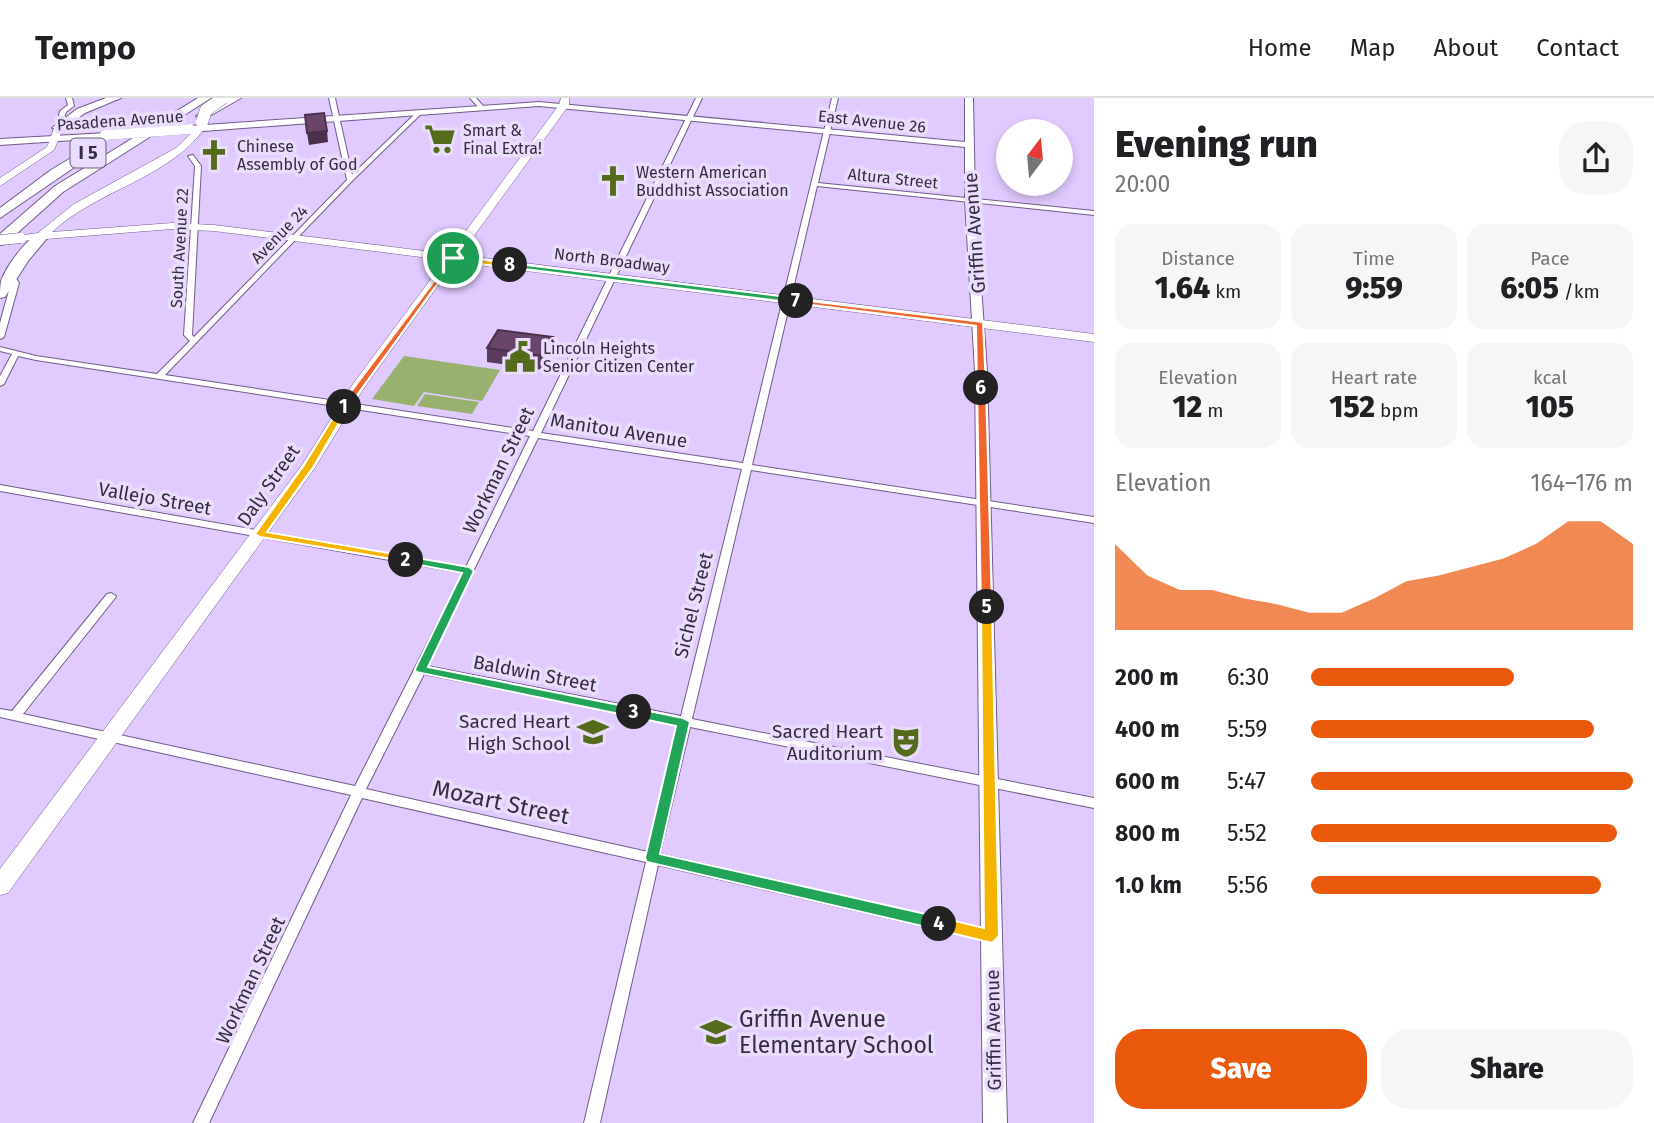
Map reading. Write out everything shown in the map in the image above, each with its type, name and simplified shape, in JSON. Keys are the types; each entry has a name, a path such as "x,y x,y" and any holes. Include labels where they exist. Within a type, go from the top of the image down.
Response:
{"highway":[{"path":"57,133 81,111 116,98"},
{"name":"I 5","path":"0,241 36,208 84,173 206,98"},
{"path":"197,126 205,110 223,98"},
{"path":"84,173 117,160 236,98"},
{"name":"I 5","path":"0,214 55,173 146,118"},
{"path":"0,294 41,237"}],"main road":[{"path":"564,101 575,98"},
{"name":"Griffin Avenue","path":"970,98 970,200 980,324 995,1123"},
{"name":"Pasadena Avenue","path":"0,142 57,133 105,135 197,126 564,101"},
{"name":"East Avenue 26","path":"564,101 690,117 969,145"},
{"name":"Daly Street","path":"0,886 309,466 345,406 564,101"},
{"path":"41,237 78,206 180,150 196,137 197,126"},
{"path":"0,183 51,148 57,133"},
{"name":"North Broadway","path":"0,241 193,227 1094,338"}],"street":[{"path":"57,133 63,111 71,106 69,98"},
{"path":"332,98 350,180"},
{"path":"472,98 482,108"},
{"name":"Workman Street","path":"201,1123 358,793 699,98"},
{"name":"Sichel Street","path":"592,1123 683,722 748,467 825,131 835,98"},
{"name":"Avenue 24","path":"159,377 350,180 420,112"},
{"name":"South Avenue 22","path":"191,156 198,166 188,335 194,341"},
{"name":"Altura Street","path":"814,184 1094,213"},
{"path":"0,337 15,284 10,277"},
{"name":"Manitou Avenue","path":"0,349 15,355 1094,520"},
{"path":"0,384 15,355"},
{"name":"Vallejo Street","path":"0,488 469,571"},
{"path":"15,716 111,596"},
{"name":"Baldwin Street","path":"421,669 1094,803"},
{"name":"Mozart Street","path":"0,713 992,936"}],"green space":[{"path":"404,356 500,370 482,401 424,392 414,406 372,399"},
{"path":"425,394 479,402 472,414 417,406"}],"building":[{"path":"324,113 327,131 307,133 305,115"},
{"path":"498,330 553,337 543,356 487,348"}],"place":[{"name":"Smart & Final Extra!","path":"440,139"},
{"name":"Chinese Assembly of God","path":"214,155"},
{"name":"Western American Buddhist Association","path":"613,181"},
{"name":"Lincoln Heights Senior Citizen Center","path":"520,357"},
{"name":"Sacred Heart High School","path":"593,732"},
{"name":"Sacred Heart Auditorium","path":"906,742"},
{"name":"Griffin Avenue Elementary School","path":"716,1032"}],"route":[{"path":"453,258 980,324 992,936 652,858 683,722 421,669 469,571 260,534 309,466 358,387 453,258"}]}
